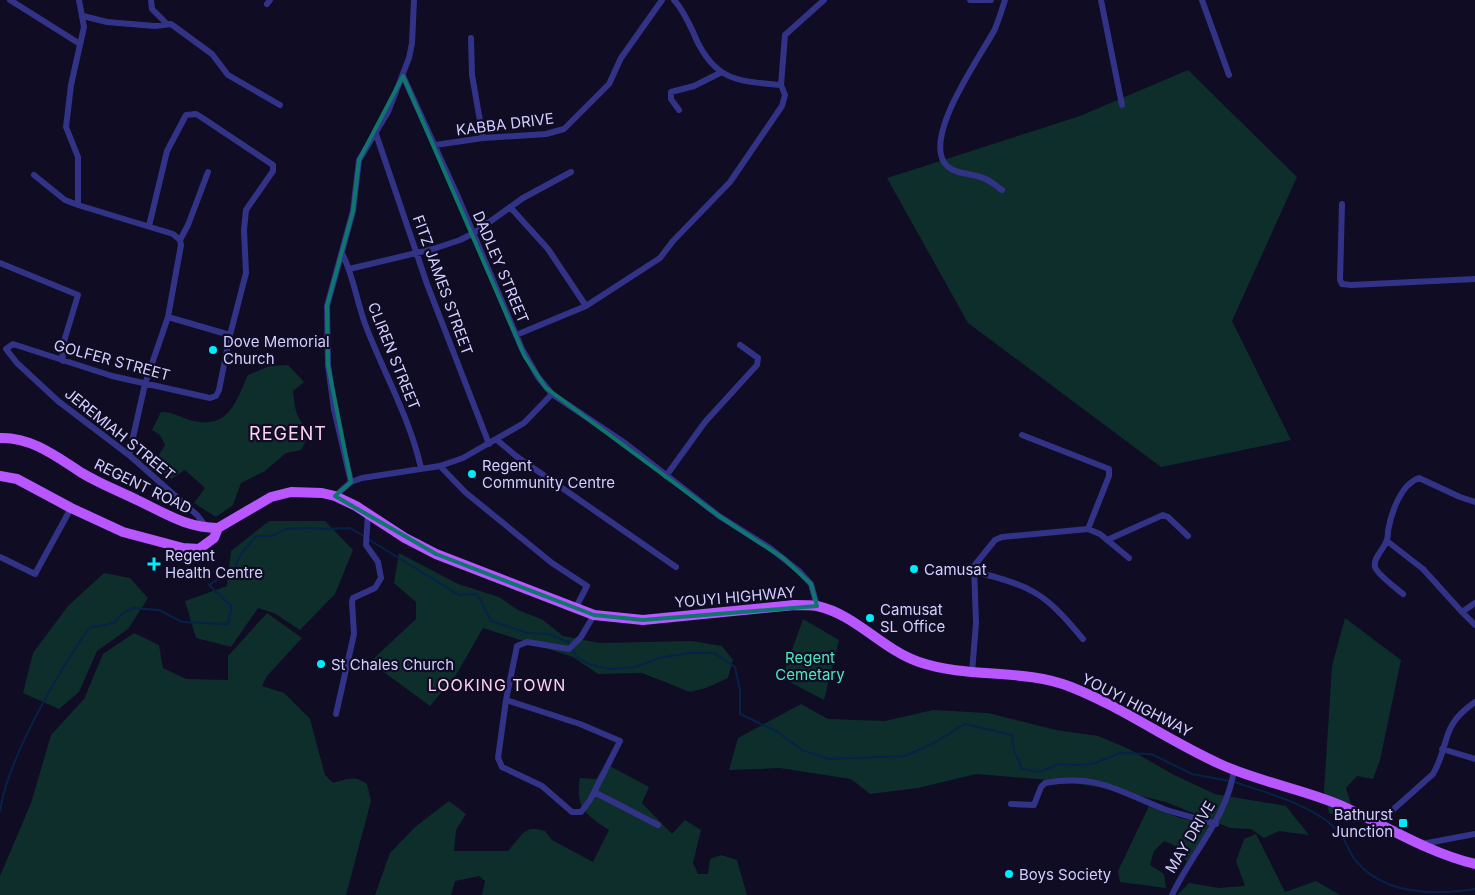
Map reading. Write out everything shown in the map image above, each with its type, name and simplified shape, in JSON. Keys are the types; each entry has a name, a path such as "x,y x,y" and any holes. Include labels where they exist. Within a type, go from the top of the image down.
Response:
{"main road":[{"name":"REGENT ROAD","path":"0,438 27,442 53,453 99,483 175,520 189,525 213,528"},
{"path":"0,477 17,479 71,508 123,532 183,548 199,549 214,538 213,528"},
{"name":"YOUYI HIGHWAY","path":"213,528 271,497 304,491 335,496 368,513 405,538 436,554 574,609 594,615 643,620 794,605 817,606 834,613 901,654 917,661 952,670 1028,676 1068,686 1111,704 1233,774 1324,799 1446,856 1475,864"}],"street":[{"path":"10,0 80,44"},
{"path":"78,205 78,157 66,127 71,85 84,27 79,0"},
{"path":"151,0 152,9 166,23 176,27 212,54 221,69 236,81 280,106"},
{"path":"351,482 334,410 327,340 327,306 353,210 358,160 376,134 403,76 412,43 414,0"},
{"name":"KABBA DRIVE","path":"435,146 483,138 546,134 564,129 608,84 628,47 662,0"},
{"path":"674,0 707,59 720,73 749,82 781,85"},
{"path":"516,335 586,306 655,262 673,241 708,207 730,182 782,106 785,95 781,85 785,35 824,0"},
{"path":"970,0 991,0"},
{"path":"1002,190 983,178 953,170 943,159 940,146 944,125 967,76 995,27 1005,0"},
{"path":"1101,0 1122,105"},
{"path":"1202,0 1229,75"},
{"path":"83,16 107,22 155,26 166,23"},
{"path":"471,38 472,75 483,138"},
{"path":"679,110 670,96 671,92 694,86 720,73"},
{"name":"DADLEY STREET","path":"403,76 474,233 516,335 531,366 552,394 624,442 666,476 799,571 811,584 817,606"},
{"path":"149,226 167,151 186,115 196,114 201,117 271,163 274,168 246,210 244,230 246,273 230,335 168,317"},
{"name":"FITZ JAMES STREET","path":"376,134 427,284 489,444"},
{"path":"129,455 145,384 168,317 180,250 180,240 188,225 208,172"},
{"path":"349,269 446,245 474,233 537,190 572,172"},
{"path":"34,175 65,200 173,234 180,240"},
{"path":"1342,204 1340,280 1342,284 1475,279"},
{"path":"510,207 548,249 586,306"},
{"name":"CLIREN STREET","path":"342,253 349,269 364,320 407,421 421,468"},
{"path":"0,263 78,295 62,348 64,361"},
{"name":"GOLFER STREET","path":"7,351 7,346 13,344 145,384 210,398 216,396 219,390 230,335"},
{"path":"666,476 705,422 757,366 758,358 740,346"},
{"name":"JEREMIAH STREET","path":"7,351 58,401 129,455 213,528"},
{"path":"335,496 351,482 440,466 463,458 524,424 552,394"},
{"path":"1022,435 1109,469 1109,476 1088,529"},
{"path":"497,440 516,456 676,567"},
{"path":"440,466 465,492 552,563 587,586 574,609"},
{"path":"1403,594 1377,571 1375,566 1376,558 1387,541 1388,529 1398,500 1412,480 1419,478 1426,480 1460,497 1475,502"},
{"path":"0,557 35,574 71,508"},
{"path":"336,714 354,634 352,602 357,596 375,588 381,578 378,562 366,545 368,513"},
{"path":"1107,540 1163,515 1168,517 1188,536"},
{"path":"972,672 976,623 973,571 976,561 995,540 1002,537 1088,529 1107,540 1129,558"},
{"path":"1387,541 1423,569 1475,624"},
{"path":"973,571 1014,582 1040,594 1059,610 1083,640"},
{"path":"1462,612 1475,603"},
{"path":"506,700 580,724 620,741 583,810 575,814 542,786 499,765 506,700 514,655 519,644 527,642 569,649 581,638 594,615"},
{"path":"1377,825 1412,791 1428,780 1438,766 1448,730 1460,714 1475,702"},
{"path":"1442,749 1475,758"},
{"name":"MAY DRIVE","path":"1172,895 1188,864 1216,824 1229,792 1233,774"},
{"path":"1011,804 1034,805 1046,783 1091,780 1116,788 1164,809 1216,824"},
{"path":"594,792 658,825"},
{"path":"1419,844 1475,834"}],"highlighted area":[{"path":"403,76 525,357 546,388 719,516 783,558 811,584 817,606 643,620 594,615 436,554 335,496 351,482 328,365 327,306 353,211 359,160"}],"green space":[{"path":"1188,70 1297,177 1232,321 1291,440 1161,467 968,323 887,178 1080,116"},
{"path":"288,365 304,382 293,391 296,411 307,433 305,443 301,450 286,453 265,471 241,483 233,505 216,517 194,503 205,488 185,470 171,479 153,465 165,445 160,435 152,430 161,412 194,421 216,421 230,411 248,375 270,366"},
{"path":"269,521 325,521 353,550 335,594 300,630 274,613 258,608 231,647 196,638 185,601 227,586 231,551"},
{"path":"399,553 458,584 499,597 518,610 543,620 563,636 600,643 692,641 722,646 733,660 728,678 706,688 690,692 642,673 598,674 573,657 483,628 456,675 430,706 370,662 416,619 416,602 394,583"},
{"path":"104,573 130,578 148,598 128,629 97,651 79,692 59,709 23,693 33,653 68,606"},
{"path":"267,613 302,638 267,676 262,686 284,693 310,719 325,775 333,783 347,779 359,779 367,784 371,801 346,895 0,895 0,876 31,803 51,735 84,699 103,654 134,633 159,645 163,668 186,679 228,680 228,656"},
{"path":"1345,618 1401,660 1380,760 1373,779 1357,776 1346,788 1356,821 1329,813 1324,791 1332,666"},
{"name":"Regent Cemetary","path":"803,619 839,640 824,700 782,678"},
{"path":"801,704 828,719 885,721 933,710 988,713 1056,730 1098,736 1129,749 1174,775 1215,794 1286,806 1309,835 1279,831 1264,838 1251,829 1230,828 1166,802 1116,790 1061,781 976,774 918,788 870,794 851,779 780,768 729,770 738,738"},
{"path":"606,764 649,787 642,803 672,834 685,820 701,830 693,863 698,874 708,874 710,859 721,855 737,860 747,895 482,895 485,881 479,876 455,881 451,895 375,895 390,853 415,827 449,801 466,814 456,830 454,851 508,851 523,833 530,829 537,829 545,831 552,840 593,862 609,830 594,820 584,810 579,797 580,778 596,779"},
{"path":"1149,806 1180,818 1211,825 1187,862 1184,858 1189,852 1164,841 1154,851 1150,865 1164,874 1166,888 1120,882 1118,871"},
{"path":"1256,834 1285,892 1316,881 1340,895 1177,895 1189,883 1219,888 1245,886 1236,861 1244,839"}],"waterway":[{"path":"0,811 13,766 36,716 49,691 89,628 114,623 122,614 133,608 159,610 182,622 228,624 232,607 209,585 234,569 241,554 256,536 272,536 286,529 308,528 350,528 364,536"},
{"path":"368,539 459,595 477,594 491,621 528,633 549,634 568,642 577,657 591,665 611,669 636,667 659,658 689,653 714,653 735,667 740,690 740,714 776,731 802,750 829,759 905,756 932,744 965,724 1012,735 1014,750 1022,769 1039,772 1059,764 1080,765 1095,763 1120,753 1151,754 1192,774 1229,781"},
{"path":"1234,782 1288,800 1327,821 1340,833 1357,862 1382,881 1396,887 1428,892 1475,889"}],"place":[{"name":"Dove Memorial Church","path":"213,350"},
{"name":"Regent Community Centre","path":"472,474"},
{"name":"Regent Health Centre","path":"154,564"},
{"name":"Camusat","path":"914,569"},
{"name":"Camusat SL Office","path":"870,618"},
{"name":"St Chales Church","path":"321,664"},
{"name":"Bathurst Junction","path":"1403,823"},
{"name":"Boys Society","path":"1009,874"}],"district":[{"name":"REGENT","path":"288,433"},
{"name":"LOOKING TOWN","path":"497,685"}]}
